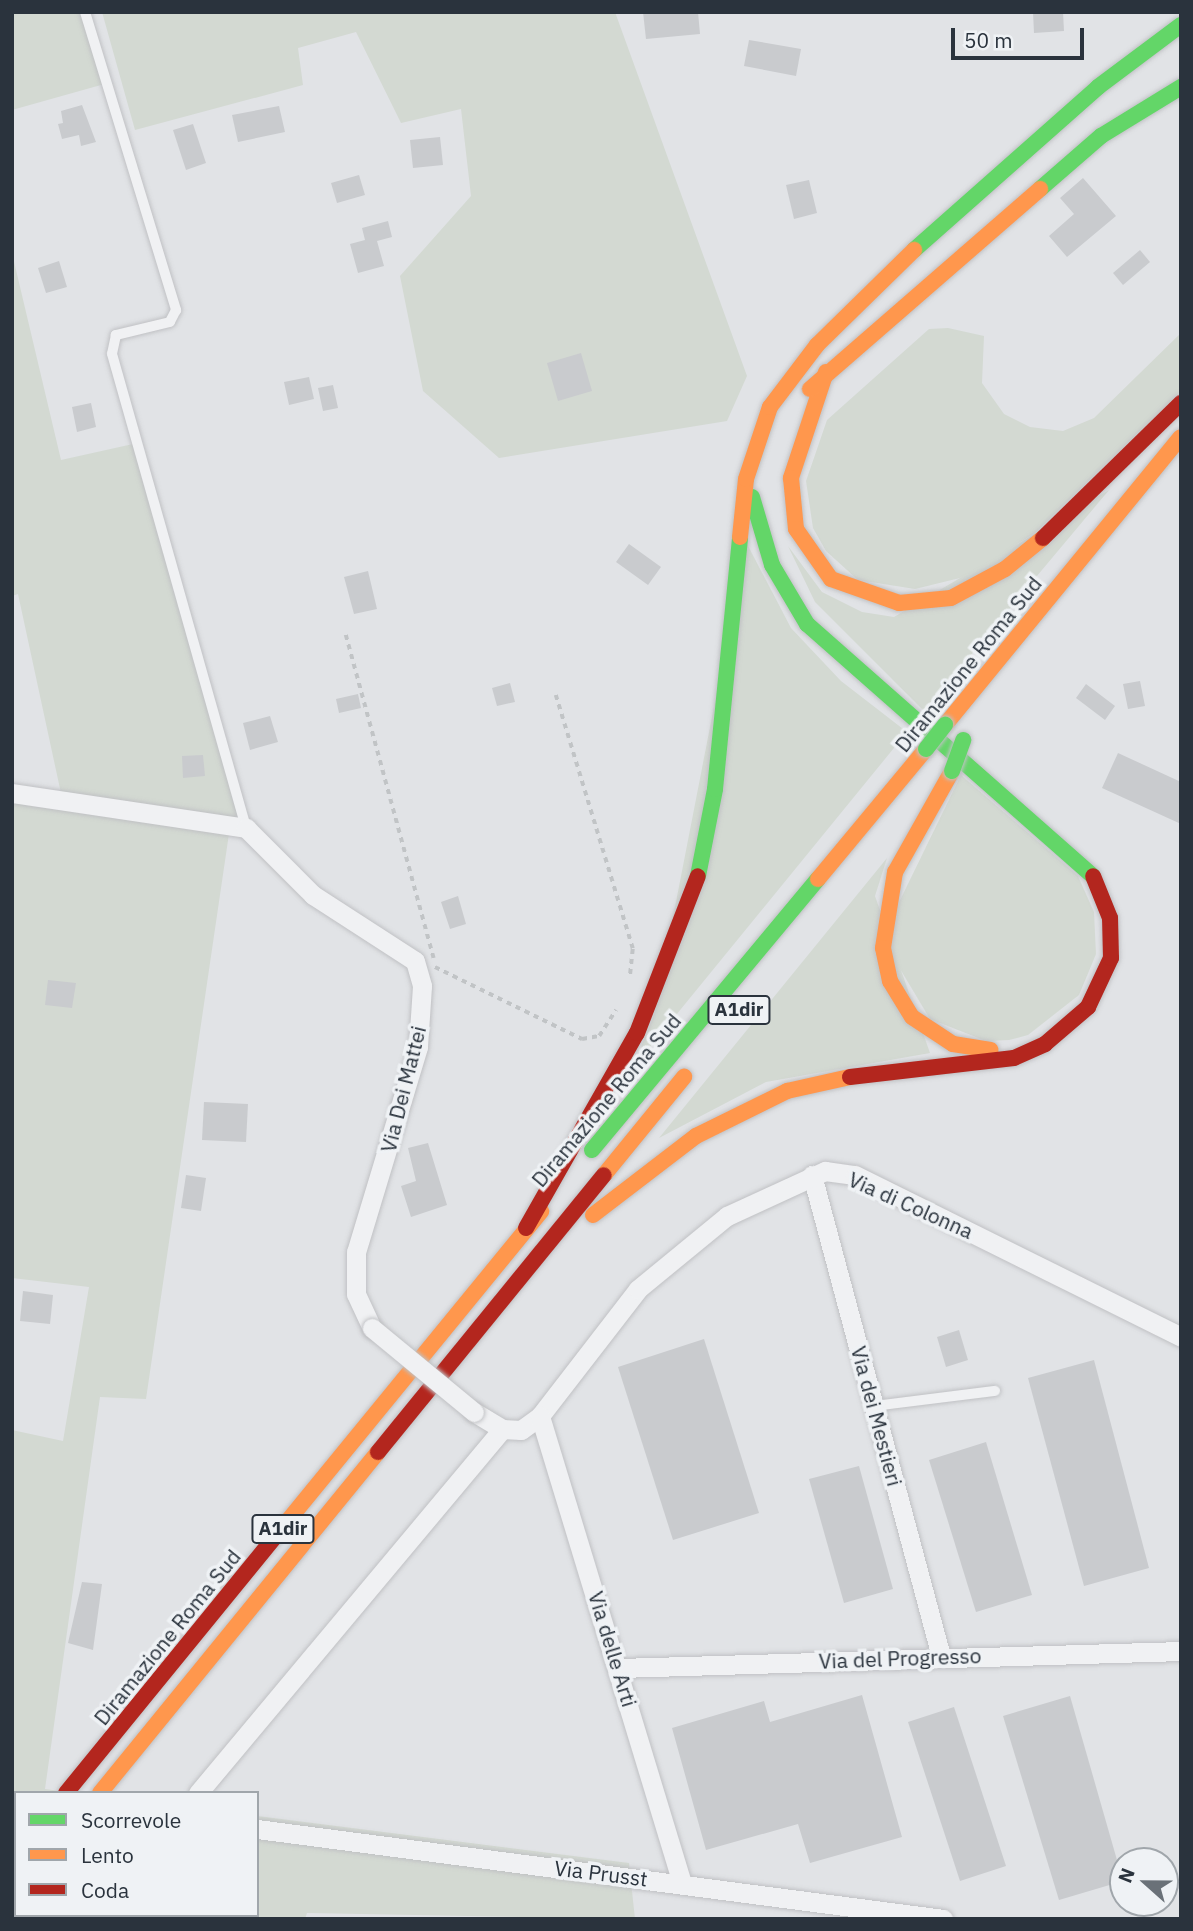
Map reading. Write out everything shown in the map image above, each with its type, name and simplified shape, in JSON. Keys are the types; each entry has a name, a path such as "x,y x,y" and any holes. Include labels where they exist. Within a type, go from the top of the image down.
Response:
{"highway":[{"path":"526,1228 637,1032 696,883 715,789 746,479 770,407 817,345 975,193 1181,25"},
{"path":"761,521 767,477 786,425 826,372 1101,136 1181,87"},
{"path":"826,372 791,478 796,529 831,579 899,603 951,598 1006,569 1055,529 1181,402"},
{"name":"Diramazione Roma Sud","path":"68,1791 526,1228 926,749 1181,437"},
{"path":"538,1259 654,1165 757,1103 824,1082 1002,1060 1033,1049 1081,1017 1105,980 1112,935 1099,887 1067,846 815,632 778,578 746,479"},
{"path":"967,735 903,853 889,891 883,936 890,981 912,1017 943,1040 976,1049 1033,1049"},
{"name":"Diramazione Roma Sud","path":"917,795 948,767"},
{"name":"A1dir","path":"102,1791 696,1062"}],"street":[{"path":"12,793 246,828 313,895 408,953 427,969"},
{"name":"Via Dei Mattei","path":"427,969 418,1047 356,1252 356,1294 372,1328 474,1412 502,1429"},
{"name":"Via di Colonna","path":"502,1429 521,1430 540,1416 638,1289 727,1216 812,1175 855,1175 1181,1337"},
{"name":"Via dei Mestieri","path":"812,1175 941,1656"},
{"name":"Via delle Arti","path":"540,1416 619,1668 682,1882"},
{"path":"200,1791 502,1429"},
{"name":"Via del Progresso","path":"619,1668 941,1656 1181,1651"},
{"name":"Via Prusst","path":"259,1829 682,1882 943,1919"}],"lane":[{"path":"85,12 176,310 170,322 116,335 112,354 246,828"},
{"path":"874,1406 995,1391"}],"path":[{"path":"346,635 427,969 590,1041 622,997"},
{"path":"556,695 633,949 628,986"}],"shaded area":[{"path":"12,12 87,12 108,83 12,110"},
{"path":"102,12 615,12 747,376 727,421 499,458 423,391 400,276 471,196 461,109 401,123 356,32 298,48 303,85 135,130"},
{"path":"12,253 61,460 142,442 241,813 231,820 146,1399 100,1397 45,1789 60,1791 14,1791 14,1917 147,1919 12,1919 12,1430 63,1441 89,1287 12,1278 12,793 62,798 18,594 12,596"},
{"path":"948,328 984,336 982,383 1004,414 1030,427 1063,431 1094,418 1181,333 1181,391 1036,532 968,576 915,589 858,580 826,551 813,528 806,481 827,420 929,329"},
{"path":"1109,490 924,711 815,602 788,546 822,592 862,612 894,617"},
{"path":"746,542 791,628 841,681 907,732 632,1069 654,1015"},
{"path":"961,775 1078,876 1094,912 1096,954 1079,995 1028,1035 1009,1040 986,1041 930,1019 890,952 888,925"},
{"path":"887,858 875,896 930,1053 766,1082 659,1138"},
{"path":"259,1816 629,1863 635,1919 307,1913 305,1919 222,1919 259,1917"}],"building":[{"path":"643,12 698,12 700,34 646,39"},
{"path":"1033,12 1063,12 1064,31 1034,33"},
{"path":"749,40 801,49 796,76 744,66"},
{"path":"82,105 96,142 81,146 79,135 62,139 58,124 63,123 61,111"},
{"path":"279,106 285,132 238,142 232,115"},
{"path":"193,124 206,163 186,170 173,130"},
{"path":"440,137 443,165 413,168 410,140"},
{"path":"359,175 365,195 337,203 331,183"},
{"path":"1083,178 1116,216 1067,257 1049,236 1074,214 1060,198"},
{"path":"809,180 817,213 794,219 786,185"},
{"path":"388,221 392,237 377,241 384,266 358,273 350,244 365,240 362,228"},
{"path":"1140,250 1150,262 1123,285 1113,273"},
{"path":"59,261 67,287 46,293 38,268"},
{"path":"581,353 592,391 558,401 547,363"},
{"path":"309,377 314,399 289,405 284,382"},
{"path":"333,385 338,408 323,411 318,388"},
{"path":"91,403 96,427 77,432 72,407"},
{"path":"629,544 661,567 648,585 616,562"},
{"path":"368,571 377,609 354,614 344,577"},
{"path":"1140,681 1145,706 1128,709 1123,684"},
{"path":"510,683 515,702 497,706 492,688"},
{"path":"1086,684 1115,706 1105,720 1076,698"},
{"path":"358,694 361,708 339,713 336,699"},
{"path":"270,716 278,742 250,750 243,723"},
{"path":"1118,753 1181,782 1181,824 1102,788"},
{"path":"203,755 205,776 183,778 182,756"},
{"path":"458,896 466,924 450,929 441,902"},
{"path":"48,980 76,983 72,1008 45,1005"},
{"path":"204,1102 248,1104 246,1142 202,1140"},
{"path":"428,1143 447,1205 411,1217 401,1186 416,1181 408,1148"},
{"path":"186,1175 206,1178 201,1211 181,1208"},
{"path":"23,1291 53,1295 50,1324 20,1321"},
{"path":"959,1330 968,1360 946,1367 937,1337"},
{"path":"704,1339 759,1513 673,1540 618,1367"},
{"path":"1094,1360 1149,1568 1084,1586 1028,1378"},
{"path":"986,1442 1032,1595 976,1612 929,1460"},
{"path":"859,1466 893,1589 844,1603 809,1479"},
{"path":"82,1582 102,1584 93,1650 68,1643"},
{"path":"862,1695 902,1837 810,1863 798,1824 706,1850 672,1728 764,1701 770,1722"},
{"path":"1070,1696 1113,1847 1109,1847 1109,1885 1059,1900 1003,1716"},
{"path":"954,1707 1006,1866 960,1881 908,1722"}],"traffic: fast":[{"path":"914,250 1098,87 1181,25"},
{"path":"1040,189 1101,136 1181,87"},
{"path":"752,497 772,565 807,624 1093,876"},
{"path":"698,876 715,789 740,537"},
{"path":"926,749 945,725"},
{"path":"952,771 963,740"},
{"path":"592,1150 818,879"}],"traffic: slow":[{"path":"810,389 1040,189"},
{"path":"740,537 746,479 770,407 817,345 914,250"},
{"path":"826,372 791,478 796,529 831,579 899,603 951,598 1005,569 1043,538"},
{"path":"945,725 1181,437"},
{"path":"818,879 926,749"},
{"path":"952,771 895,872 883,948 890,981 912,1017 953,1044 991,1050"},
{"path":"604,1175 684,1077"},
{"path":"593,1215 696,1136 787,1091 850,1077"},
{"path":"286,1523 541,1211"},
{"path":"102,1791 378,1452"}],"traffic: jam":[{"path":"1043,538 1181,403"},
{"path":"526,1228 637,1033 698,876"},
{"path":"850,1077 1014,1058 1045,1044 1088,1007 1111,958 1110,918 1093,876"},
{"path":"378,1452 604,1175"},
{"path":"68,1791 286,1523"}]}
